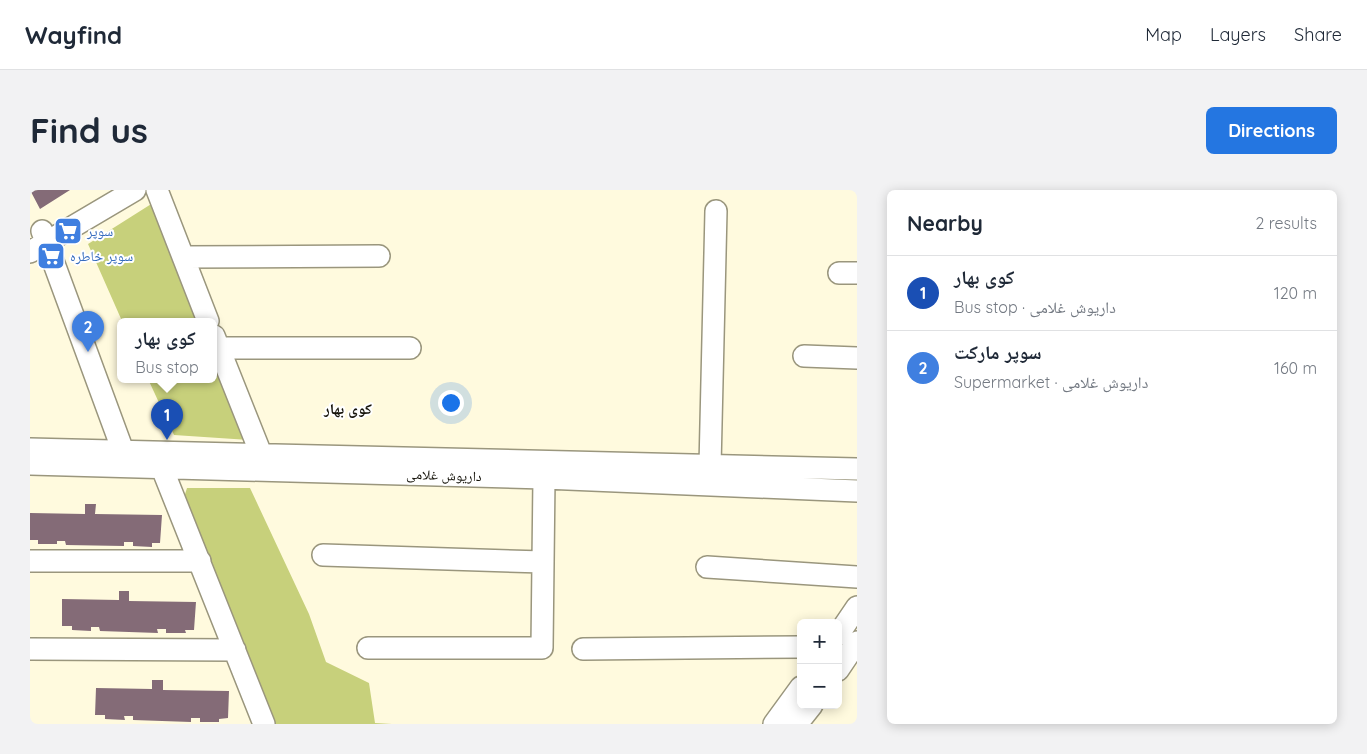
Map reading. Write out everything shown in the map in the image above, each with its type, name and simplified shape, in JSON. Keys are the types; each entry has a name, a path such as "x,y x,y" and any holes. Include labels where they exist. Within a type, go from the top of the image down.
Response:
{"street":[{"path":"37,241 113,190"},
{"path":"37,241 135,190"},
{"path":"157,190 207,318"},
{"path":"710,466 716,211"},
{"path":"37,241 123,451"},
{"path":"183,257 379,256"},
{"path":"217,341 410,348"},
{"path":"217,344 261,454"},
{"path":"804,356 857,358"},
{"name":"داریوش غلامی","path":"30,449 261,454 346,464 544,478 857,491"},
{"name":"داریوش غلامی","path":"30,464 162,468 346,464 710,466 857,469"},
{"path":"162,468 264,724"},
{"path":"368,648 542,648 544,478"},
{"path":"323,555 543,562"},
{"path":"30,561 200,561"},
{"path":"707,567 857,577"},
{"path":"842,629 857,607"},
{"path":"842,664 857,642"},
{"path":"583,649 797,647"},
{"path":"30,649 235,650"},
{"path":"774,724 797,692"},
{"path":"797,724 809,709"}],"green space":[{"path":"156,201 202,318 121,318 88,244"},
{"path":"217,359 249,440 174,435 150,383 217,383"},
{"path":"187,488 250,488 309,614 326,662 369,683 375,723 392,724 257,724 178,516"}],"building":[{"path":"30,190 70,190 40,209"},
{"path":"85,504 96,504 95,514 162,515 160,543 152,543 152,547 133,546 133,542 124,542 124,546 66,545 65,541 57,541 57,544 38,544 38,540 30,540 30,513 85,514"},
{"path":"119,591 129,591 129,601 196,602 194,630 185,630 186,633 166,633 166,629 157,629 158,633 100,631 99,627 91,627 91,631 72,630 72,626 62,626 62,599 119,600"},
{"path":"152,680 163,680 163,690 229,691 228,718 219,719 219,722 200,722 200,718 191,718 191,722 133,720 133,716 124,716 125,720 105,719 105,715 95,715 96,688 152,689"}],"place":[{"name":"سوپر","path":"68,231"},
{"name":"سوپر خاطره","path":"51,256"},
{"name":"سوپر مارکت","path":"88,352"},
{"name":"کوی بهار","path":"167,440"}],"district":[{"name":"کوی بهار","path":"348,409"}]}
